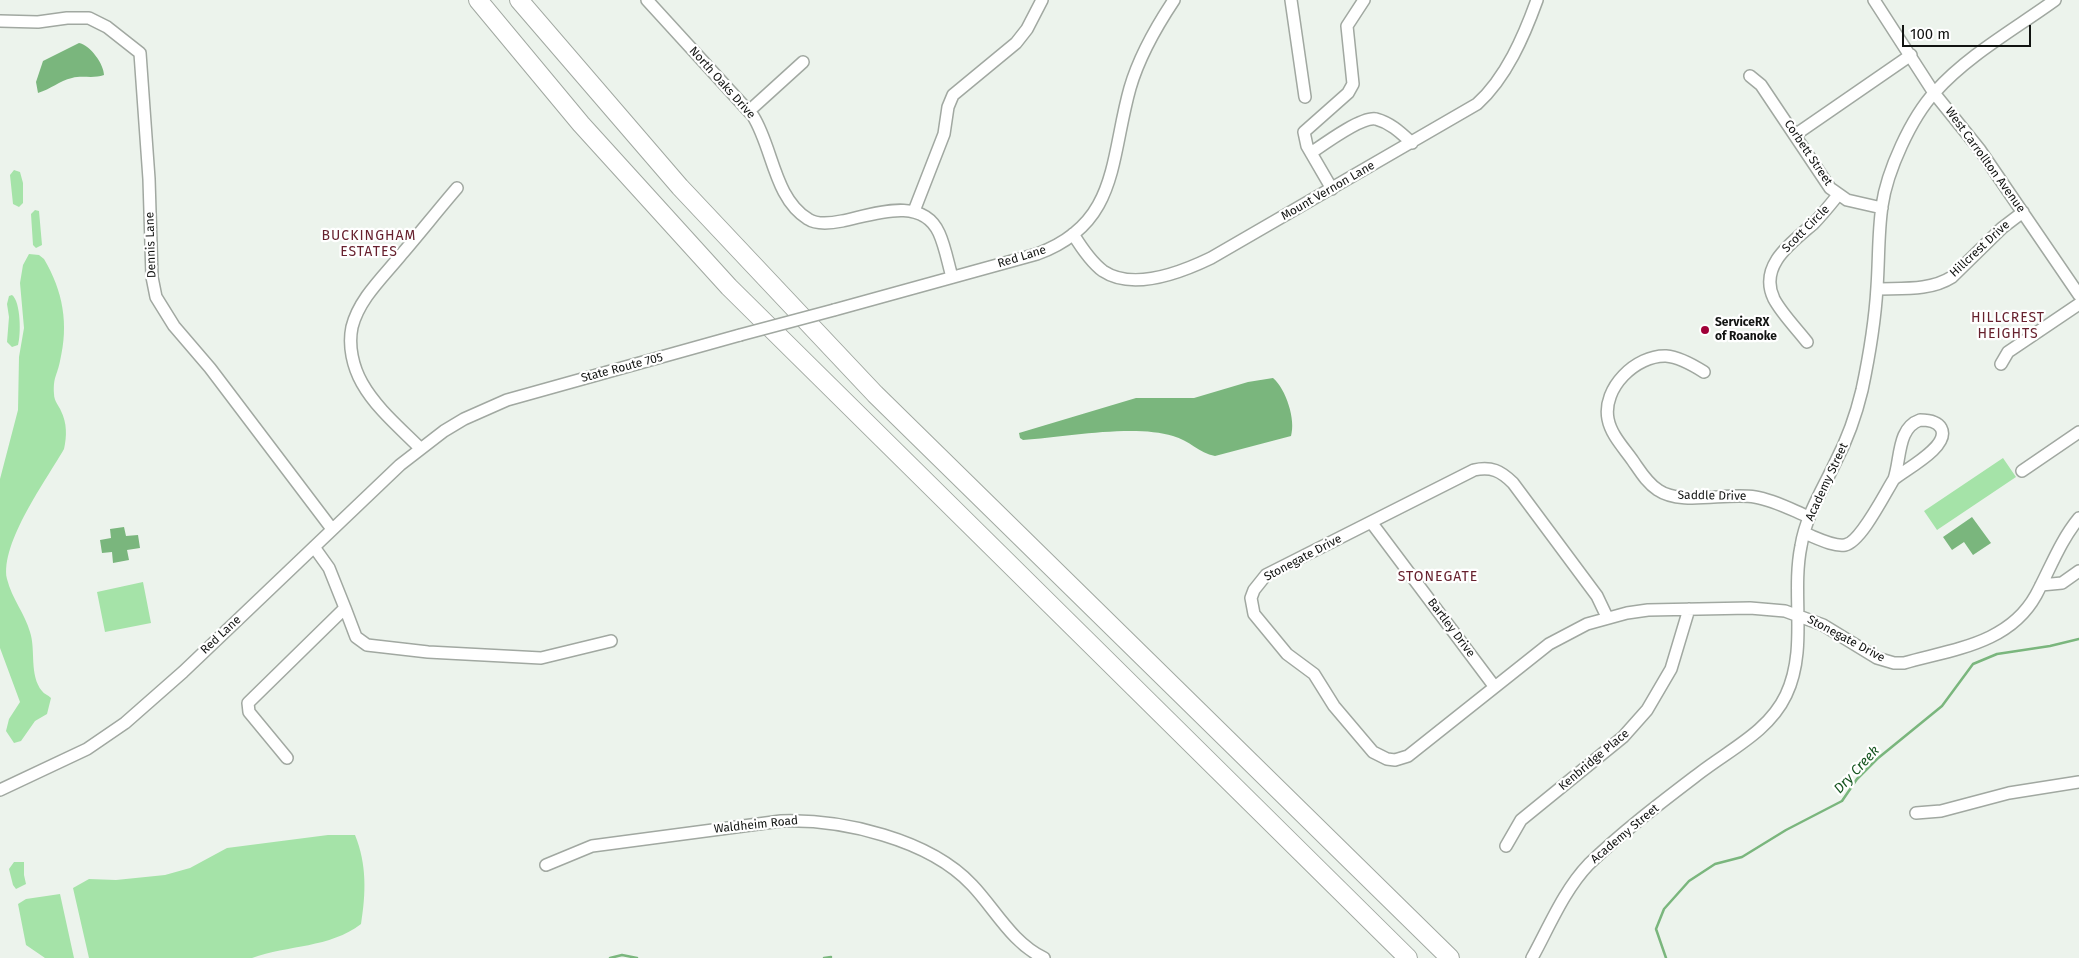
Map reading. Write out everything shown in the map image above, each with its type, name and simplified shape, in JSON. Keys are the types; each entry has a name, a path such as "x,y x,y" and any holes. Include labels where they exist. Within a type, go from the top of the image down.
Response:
{"highway":[{"path":"478,0 580,124 729,287 1408,958"},
{"path":"519,0 680,187 868,386 1450,958"}],"street":[{"name":"North Oaks Drive","path":"647,0 749,111 762,130 787,198 810,221 830,223 899,209 914,211"},
{"path":"952,277 939,232 928,220 914,211 944,134 953,95 1016,43 1027,29 1042,0"},
{"name":"Red Lane","path":"834,310 1036,254 1061,243 1074,234 1088,221 1104,195 1131,86 1150,38 1174,0"},
{"path":"1291,0 1305,96"},
{"path":"1332,189 1304,139 1306,129 1348,93 1353,84 1347,26 1364,0"},
{"name":"Mount Vernon Lane","path":"1074,234 1088,255 1104,271 1124,279 1154,276 1184,269 1211,258 1459,116 1485,98 1506,67 1537,0"},
{"name":"West Carrollton Avenue","path":"1874,0 1934,92 1980,150 2079,295"},
{"name":"Academy Street","path":"1532,958 1565,898 1588,866 1656,807 1761,728 1772,717 1784,700 1791,683 1797,645 1798,569 1804,533 1809,517 1855,418 1872,330 1877,289 1882,208 1888,182 1902,148 1923,106 1934,92 2041,4 2055,0"},
{"name":"Dennis Lane","path":"0,21 38,22 78,17 89,18 107,27 140,53 149,179 152,277 156,297 174,326 210,368 332,529"},
{"path":"1796,135 1911,54"},
{"path":"749,111 803,62"},
{"name":"Corbett Street","path":"1750,76 1761,85 1796,135 1824,180 1838,195 1855,202 1882,208"},
{"path":"1311,153 1362,122 1374,119 1397,129 1412,143"},
{"path":"420,448 396,424 362,384 353,360 350,339 356,316 370,293 457,188"},
{"name":"Scott Circle","path":"1807,342 1775,301 1771,286 1772,267 1783,250 1822,214 1838,195"},
{"name":"Hillcrest Drive","path":"1877,289 1926,287 1944,282 2002,228 2023,212"},
{"path":"2002,364 2008,352 2079,304"},
{"name":"State Route 705","path":"420,448 464,419 507,400 834,310"},
{"name":"Saddle Drive","path":"1704,372 1687,362 1666,356 1648,360 1635,367 1614,386 1609,397 1608,418 1615,436 1650,483 1665,494 1689,497 1756,497 1809,517"},
{"path":"1804,533 1839,545 1851,543 1864,528 1894,479 1904,435 1909,426 1914,422 1926,420 1939,426 1942,434 1939,444 1894,479"},
{"path":"2022,471 2079,432"},
{"name":"Red Lane","path":"0,790 86,749 125,723 183,672 332,529 420,448"},
{"name":"Stonegate Drive","path":"1607,617 1591,589 1513,483 1498,470 1484,468 1474,470 1262,578 1251,598 1254,614 1288,654 1314,674 1334,706 1373,752 1387,759 1395,760 1408,756 1548,644 1567,633 1607,617 1648,610 1750,608 1797,615 1823,625 1877,658 1894,663 1904,663 1983,641 2004,631 2024,614 2041,585 2052,560 2078,521"},
{"path":"2078,521 2079,535"},
{"name":"Bartley Drive","path":"1371,522 1494,686"},
{"path":"314,547 329,568 356,637 367,645 428,652 542,658 612,641"},
{"path":"2041,585 2062,583 2079,571"},
{"path":"287,758 249,712 248,703 345,608"},
{"name":"Kenbridge Place","path":"1506,846 1521,820 1623,737 1647,710 1671,669 1689,609"},
{"path":"1916,813 1941,811 1984,798 2079,782"},
{"name":"Waldheim Road","path":"546,864 592,846 781,821 804,820 843,826 875,833 906,844 952,867 990,904 1008,930 1044,958"}],"shaded area":[{"path":"79,43 88,47 96,56 102,66 104,75 72,78 38,93 36,82 43,61"},
{"path":"14,170 20,172 23,183 23,203 19,207 13,204 10,175"},
{"path":"35,210 39,211 42,245 36,248 33,245 31,214"},
{"path":"29,254 39,255 44,259 51,271 60,296 64,334 54,394 64,420 66,434 64,449 17,530 7,564 9,586 25,619 32,639 35,678 42,691 51,698 47,714 35,721 21,741 14,743 6,731 9,719 20,702 0,648 0,479 18,410 19,357 24,328 20,283 23,265"},
{"path":"12,295 19,311 20,334 18,345 12,347 7,342 9,317 7,304 9,296"},
{"path":"1273,378 1282,389 1289,405 1292,422 1291,436 1215,456 1173,436 1139,431 1099,432 1023,440 1020,438 1019,433 1136,398 1194,398 1248,382"},
{"path":"2003,458 2016,477 1937,530 1924,511"},
{"path":"1972,517 1991,543 1973,555 1964,542 1952,550 1943,537"},
{"path":"124,527 126,536 138,535 140,548 127,550 129,560 113,563 112,552 102,553 100,540 111,538 110,529"},
{"path":"143,582 151,623 105,632 97,592"},
{"path":"328,835 355,835 362,857 364,902 361,924 349,932 322,942 252,958 89,958 73,888 89,879 116,880 165,875 190,868 227,848"},
{"path":"14,862 24,862 26,884 16,889 13,885 9,869"},
{"path":"60,894 74,958 45,958 26,945 18,904 26,899"}],"waterway":[{"name":"Dry Creek","path":"1666,958 1656,929 1664,909 1689,881 1715,864 1742,857 1786,830 1842,801 1857,779 1877,759 1942,706 1973,664 1997,654 2050,646 2079,639"},
{"path":"610,958 622,955 637,958"},
{"path":"824,958 831,957"}],"place":[{"name":"ServiceRX of Roanoke","path":"1705,330"}],"district":[{"name":"BUCKINGHAM ESTATES","path":"369,244"},
{"name":"HILLCREST HEIGHTS","path":"2008,326"},
{"name":"STONEGATE","path":"1438,577"}]}
